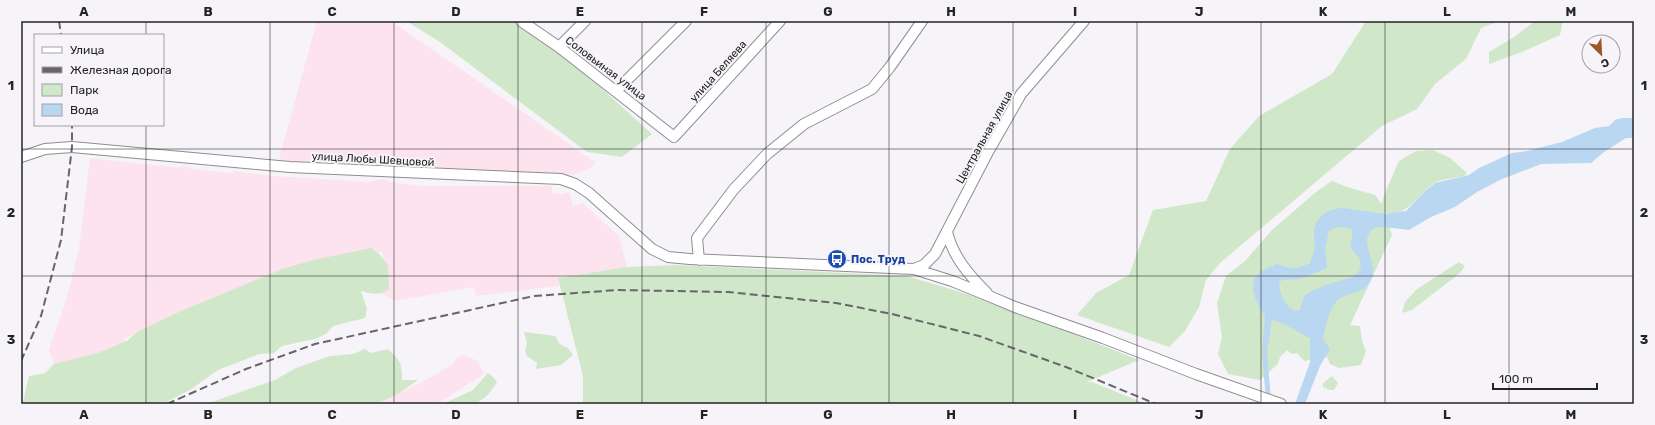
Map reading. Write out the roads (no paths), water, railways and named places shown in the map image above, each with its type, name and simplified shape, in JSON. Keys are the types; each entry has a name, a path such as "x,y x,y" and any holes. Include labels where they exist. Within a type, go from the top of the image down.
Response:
{"street":[{"name":"Соловьиная улица","path":"522,21 559,47 674,137"},
{"path":"559,47 585,21"},
{"path":"616,91 686,21"},
{"name":"улица Беляева","path":"674,137 780,21"},
{"path":"699,260 697,238 734,189 767,154 804,124 872,89 890,67 922,21"},
{"name":"Центральная улица","path":"914,269 920,267 930,259 947,232 988,152 1021,94 1084,21"},
{"name":"улица Любы Шевцовой","path":"21,157 45,149 72,147 290,167 561,179 575,184 589,193 652,249 668,257 699,260 914,269 1281,404"},
{"path":"947,232 954,254 989,296"}],"water":[{"path":"1622,118 1634,118 1634,138 1626,138 1604,152 1591,163 1541,164 1500,180 1477,192 1455,207 1431,217 1409,230 1377,227 1371,230 1367,243 1373,270 1372,278 1365,288 1346,295 1334,304 1328,319 1323,339 1330,349 1320,366 1305,404 1295,404 1310,362 1310,338 1287,325 1272,320 1267,352 1271,400 1266,401 1262,352 1265,315 1260,309 1254,294 1253,282 1259,273 1277,264 1294,268 1310,263 1314,251 1315,226 1323,214 1332,210 1343,208 1385,214 1406,211 1435,183 1469,175 1479,168 1512,153 1527,151 1562,142 1595,128 1609,126 1615,120","holes":["1338,227 1349,228 1352,230 1352,250 1359,257 1361,267 1358,273 1352,277 1326,285 1308,293 1305,295 1299,311 1290,308 1284,301 1280,292 1279,283 1282,280 1300,279 1327,268 1325,248 1329,231"]}],"railway":[{"path":"59,21 61,34"},
{"path":"21,361 41,316 61,240 72,147 72,126"},
{"path":"167,404 246,369 315,344 534,296 618,290 728,292 836,303 892,314 979,336 1066,367 1156,404"}],"place":[{"name":"Пос. Труд","path":"837,259"}]}
